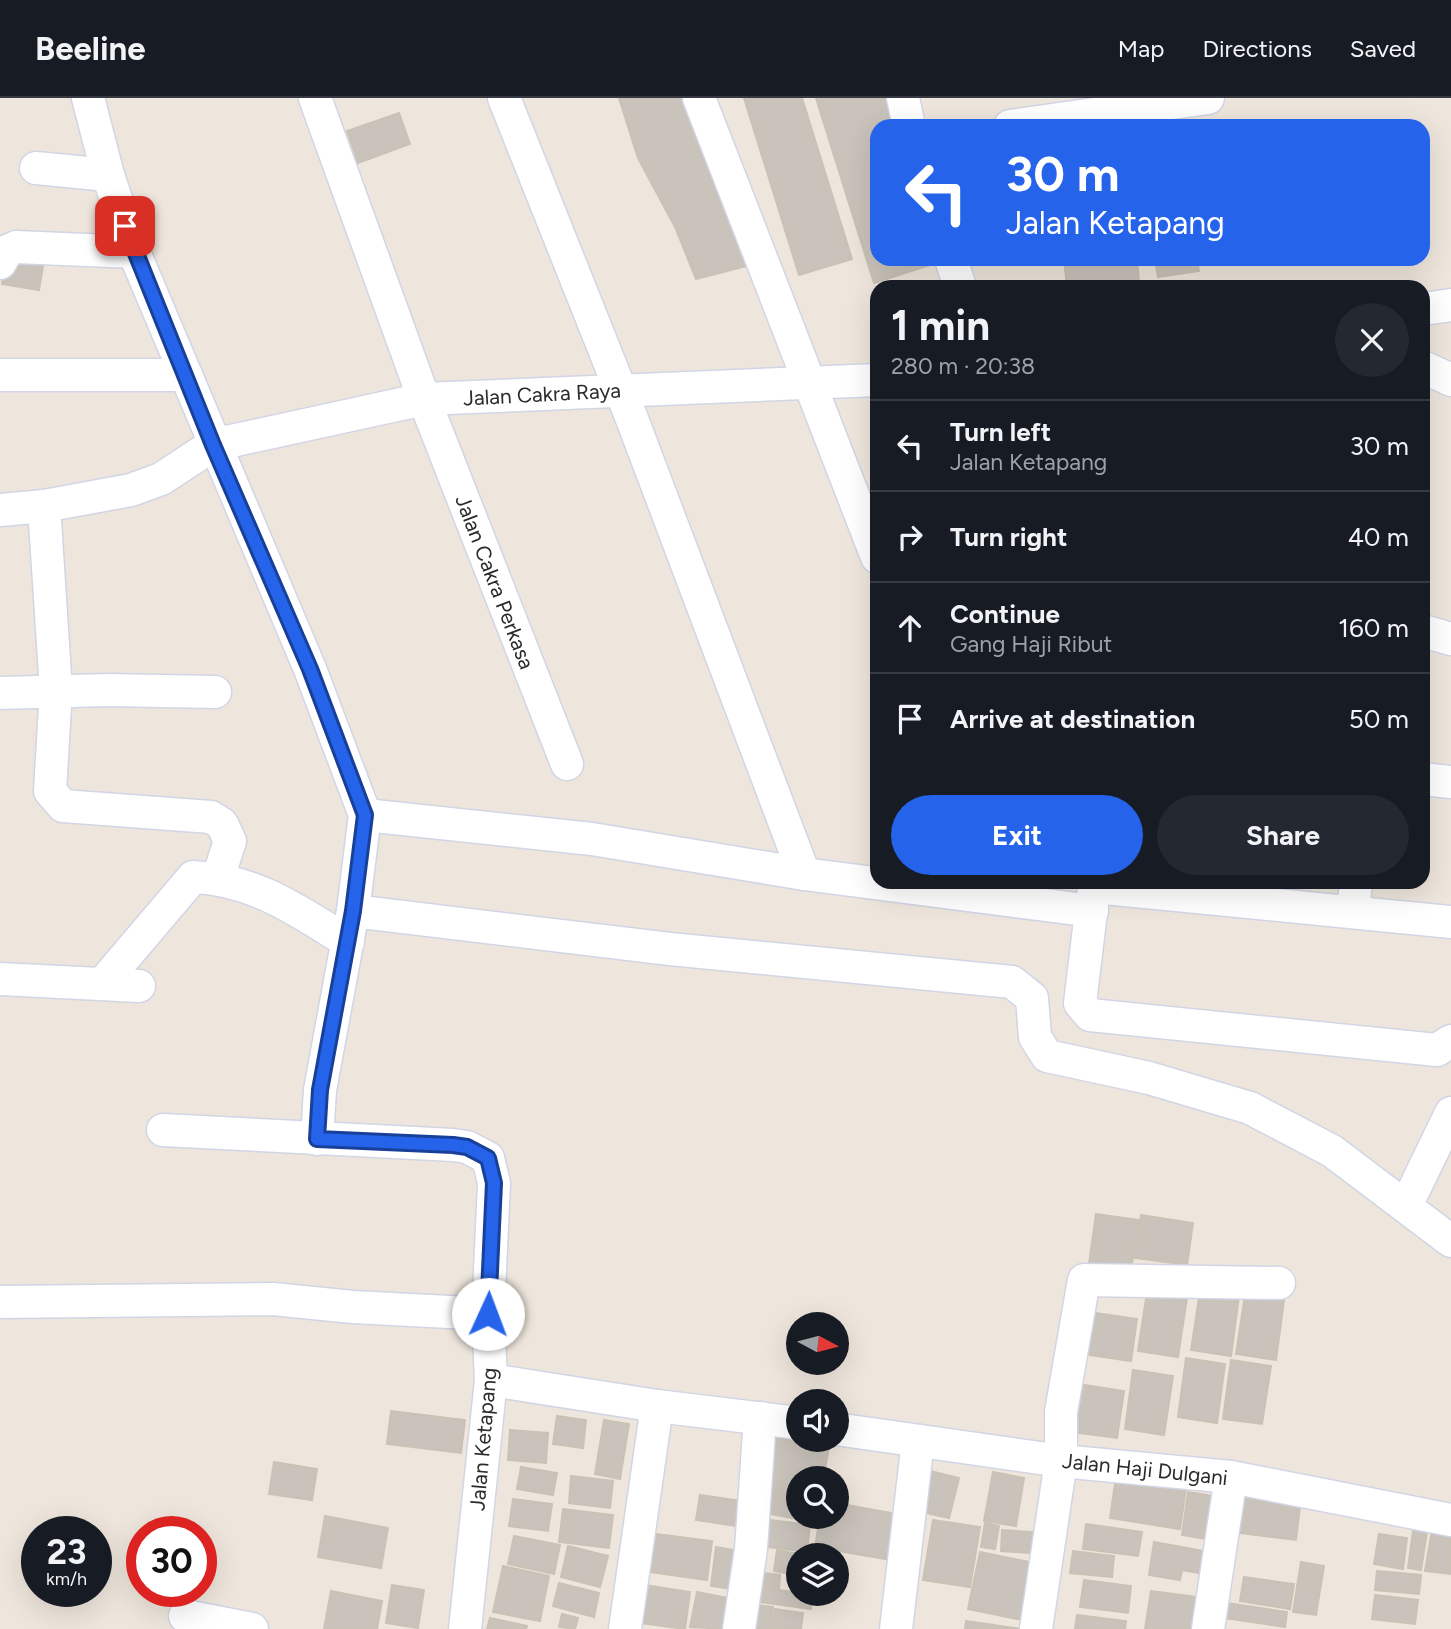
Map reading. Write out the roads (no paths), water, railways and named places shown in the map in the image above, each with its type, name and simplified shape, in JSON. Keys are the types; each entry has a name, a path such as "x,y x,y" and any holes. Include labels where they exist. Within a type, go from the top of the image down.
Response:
{"street":[{"path":"88,98 108,175 114,252 186,375 213,445 310,669 365,815 348,942 320,1090 317,1139"},
{"name":"Jalan Cakra Perkasa","path":"315,98 424,399 567,764"},
{"path":"504,98 621,390 804,874"},
{"path":"699,98 870,539"},
{"path":"902,98 907,119"},
{"path":"1060,119 1208,98"},
{"path":"36,169 108,175"},
{"path":"0,263 12,248 114,252"},
{"path":"1430,308 1451,305"},
{"path":"1430,370 1451,380"},
{"path":"0,374 186,375"},
{"name":"Jalan Cakra Raya","path":"213,445 424,399 870,380"},
{"path":"0,510 44,506 107,495 161,479 213,445"},
{"path":"44,506 56,690 50,791 63,806 211,817 222,824 230,841 218,878"},
{"path":"1430,633 1451,639"},
{"path":"0,693 56,690 215,692"},
{"path":"1430,780 1451,782"},
{"path":"365,815 592,839 804,874 870,879"},
{"path":"103,983 193,877 218,878 285,901 348,942"},
{"path":"985,889 1009,891 1092,911"},
{"path":"1094,889 1080,1003 1090,1015 1437,1050 1451,1041"},
{"path":"1146,889 1354,897 1451,922"},
{"path":"353,911 670,949 1012,982 1032,998 1035,1037 1047,1056 1149,1078 1250,1108 1332,1151 1451,1241"},
{"path":"0,979 139,986"},
{"path":"1406,1206 1451,1113"},
{"name":"Jalan Ketapang","path":"163,1130 453,1145 467,1147 488,1158 494,1183 488,1314 491,1380 465,1629"},
{"path":"1036,1629 1060,1461 1062,1412 1084,1280 1279,1283"},
{"path":"0,1302 273,1299 353,1307 488,1314"},
{"path":"491,1380 657,1406 786,1421"},
{"path":"625,1629 657,1406"},
{"path":"739,1629 751,1549 760,1418"},
{"name":"Jalan Haji Dulgani","path":"849,1431 1060,1461 1231,1477 1451,1520"},
{"path":"896,1629 918,1441"},
{"path":"1208,1629 1231,1477"},
{"path":"185,1616 251,1629"}]}
